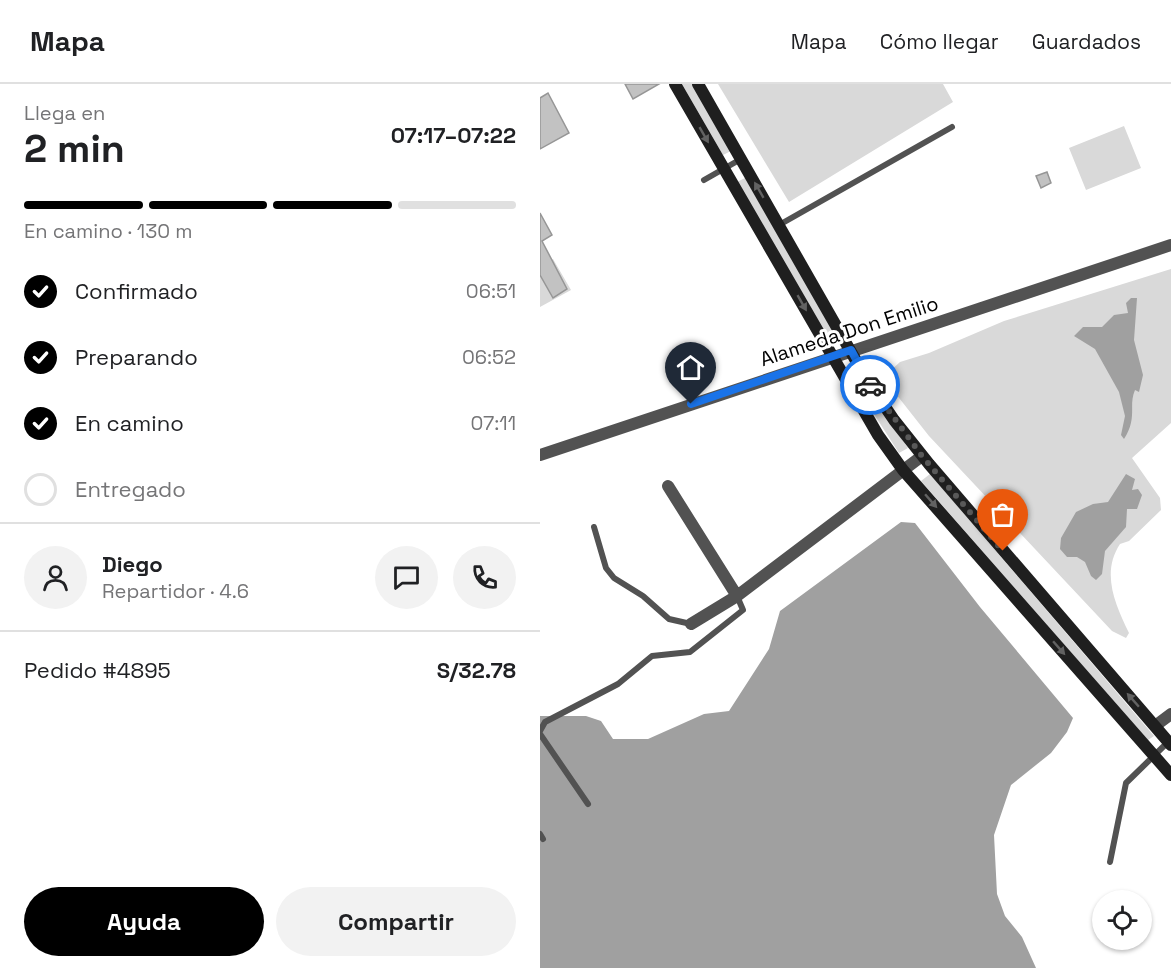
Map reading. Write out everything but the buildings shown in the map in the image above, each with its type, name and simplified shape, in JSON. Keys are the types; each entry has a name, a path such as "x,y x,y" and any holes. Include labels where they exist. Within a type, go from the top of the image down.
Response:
{"street":[{"path":"675,84 878,435 903,470 1171,775"},
{"path":"698,84 851,350 894,420 922,456 1170,743"},
{"name":"Alameda Don Emilio","path":"540,455 1171,245"},
{"path":"691,624 737,596 922,456"},
{"path":"668,486 737,596"},
{"path":"1155,726 1171,714"}],"lane":[{"path":"779,225 952,127"},
{"path":"704,180 741,159"},
{"path":"594,527 606,568 614,578 643,596 669,619 691,624"},
{"path":"588,804 540,732 545,722 563,710 618,684 652,656 690,652 743,609 737,596"},
{"path":"1110,862 1126,783 1170,743"}],"shaded area":[{"path":"682,84 692,84 731,151 723,155"},
{"path":"718,84 943,84 953,102 789,202"},
{"path":"1124,126 1141,168 1086,190 1069,148"},
{"path":"745,178 840,341 832,346 737,182"},
{"path":"553,259 571,290 540,307 540,266"},
{"path":"1171,269 1171,423 1132,458 1160,498 1161,510 1129,541 1120,544 1111,566 1112,589 1129,633 1126,638 1112,631 929,436 892,389 888,373 900,362 929,353 1004,321"},
{"path":"1131,298 1137,298 1134,340 1143,375 1139,392 1135,390 1133,396 1131,424 1124,439 1121,435 1125,416 1119,392 1095,349 1074,336 1083,327 1102,327 1114,315 1128,313 1126,303"},
{"path":"857,373 908,448 899,453 850,377"},
{"path":"930,474 1154,736 1148,740 921,481"},
{"path":"1126,474 1135,479 1132,490 1138,489 1142,495 1137,509 1127,509 1126,527 1105,551 1102,574 1096,580 1091,576 1085,562 1077,557 1067,557 1060,549 1061,538 1076,512 1093,504 1108,502"},
{"path":"901,522 915,523 980,607 1073,718 1067,732 1051,753 1011,785 994,835 997,894 1005,916 1022,937 1036,968 540,968 540,716 586,716 601,721 613,739 648,739 704,714 729,711 769,649 780,611"}],"way so far":[{"path":"870,385 922,456 1003,551"}],"route":[{"path":"691,404 851,350 870,385"}]}
